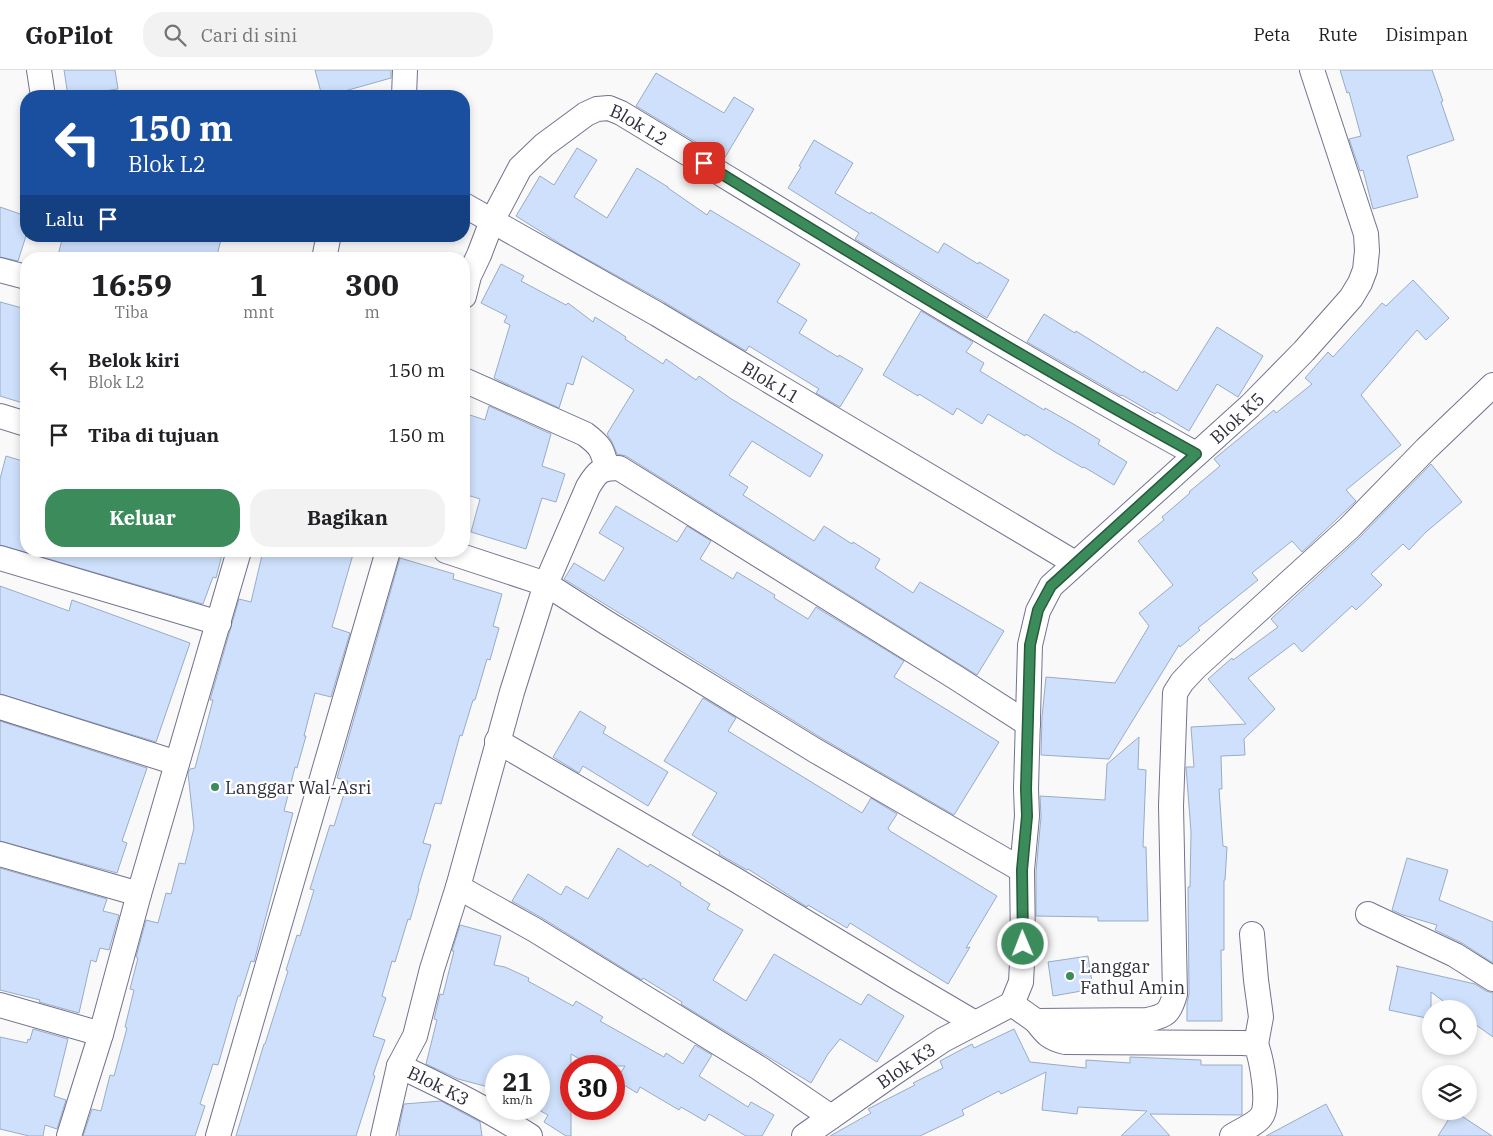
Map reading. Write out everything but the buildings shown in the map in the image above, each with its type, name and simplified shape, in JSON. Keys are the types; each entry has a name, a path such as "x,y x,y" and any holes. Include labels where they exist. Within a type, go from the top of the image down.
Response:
{"street":[{"path":"39,70 42,90"},
{"path":"404,90 405,70"},
{"name":"Blok K5","path":"1012,1004 1021,982 1023,953 1022,870 1027,816 1030,645 1038,610 1051,586 1250,406 1304,351 1351,298 1365,270 1366,234 1312,70"},
{"name":"Blok L2","path":"492,221 520,168 544,145 586,114 597,109 609,108 621,113 1102,403 1196,454"},
{"name":"Blok L1","path":"470,208 657,314 1075,563"},
{"path":"470,274 492,221"},
{"path":"0,270 20,276"},
{"path":"470,383 585,434 596,442 603,451 607,468"},
{"path":"1036,1021 1147,1020 1161,1017 1171,1008 1175,994 1171,806 1175,693 1196,667 1349,528 1493,384"},
{"path":"0,416 20,422"},
{"path":"383,1136 399,1066 415,1036 432,969 478,818 497,741 546,584 588,487 596,473 607,468 619,468 947,671 1028,724"},
{"path":"69,1136 101,1034 139,894 237,557"},
{"path":"218,1136 386,557"},
{"path":"464,557 546,584 816,751 1022,870"},
{"path":"0,558 219,622"},
{"path":"0,707 177,763"},
{"path":"497,741 736,880 900,980 975,1023"},
{"path":"0,854 139,894"},
{"path":"458,887 534,930 758,1068 831,1117"},
{"path":"1368,914 1455,955 1493,979"},
{"path":"1232,1136 1264,1128 1263,1115 1266,1106 1262,1067 1256,1044 1261,1017 1252,934"},
{"path":"1012,1004 1036,1021 1047,1035 1054,1040 1064,1042 1256,1044"},
{"name":"Blok K3","path":"804,1136 943,1040 1012,1004"},
{"path":"0,1005 101,1034"},
{"name":"Blok K3","path":"399,1066 466,1099 530,1136"}],"place":[{"name":"Langgar Wal-Asri","path":"215,787"},
{"name":"Langgar Fathul Amin","path":"1070,976"}],"route":[{"path":"704,163 1102,403 1196,454 1051,586 1038,610 1030,645 1027,816 1022,870 1023,944"}]}
